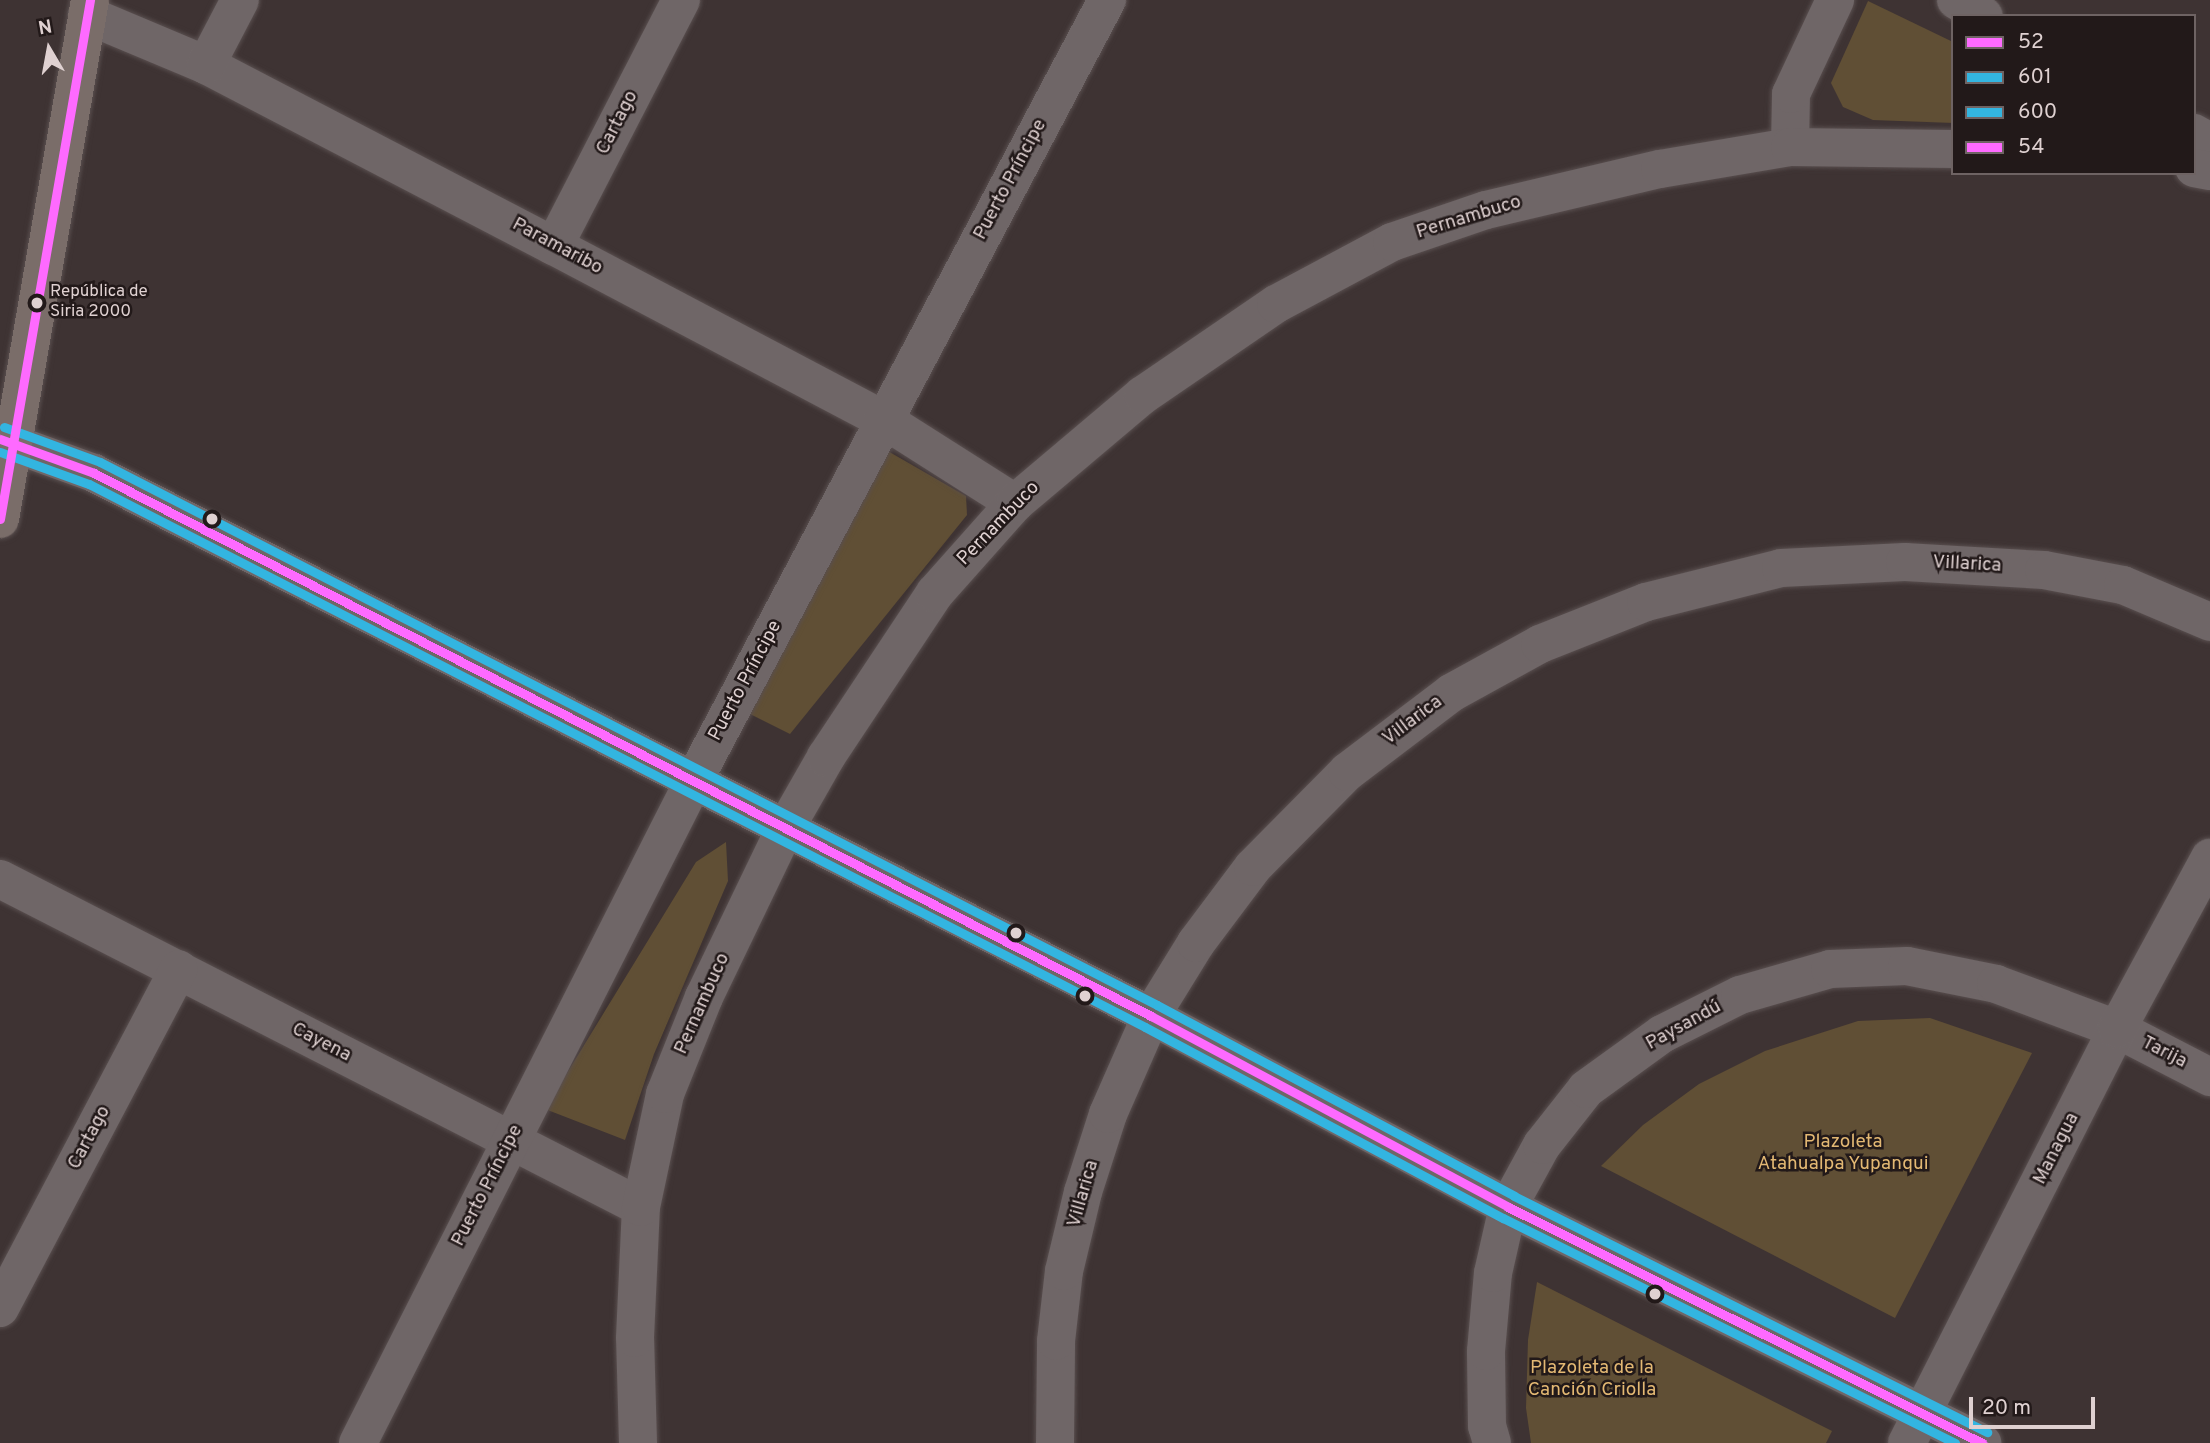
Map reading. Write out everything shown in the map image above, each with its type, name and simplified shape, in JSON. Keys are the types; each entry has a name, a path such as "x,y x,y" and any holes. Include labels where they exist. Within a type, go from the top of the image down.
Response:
{"main road":[{"path":"0,519 6,441 88,8"}],"street":[{"path":"206,65 240,0"},
{"name":"Cartago","path":"554,246 681,0"},
{"name":"Puerto Príncipe","path":"358,1443 694,780 1107,0"},
{"path":"1790,147 1791,94 1835,0"},
{"path":"1956,0 1980,14"},
{"name":"Paramaribo","path":"88,8 206,65 884,421 1014,503"},
{"name":"Pernambuco","path":"638,1443 635,1339 641,1207 665,1094 704,997 785,829 826,757 935,593 1014,503 1143,395 1276,304 1392,242 1486,211 1660,169 1790,147 1951,149"},
{"path":"6,441 94,473 1151,1016 1915,1428 1982,1443"},
{"name":"Villarica","path":"1055,1443 1056,1341 1064,1271 1083,1192 1108,1114 1151,1016 1196,943 1253,867 1347,772 1451,693 1540,644 1646,602 1781,568 1905,562 2044,570 2123,585 2210,622"},
{"name":"Managua","path":"1915,1428 2117,1029 2210,858"},
{"name":"Cayena","path":"0,879 641,1207"},
{"name":"Paysandú","path":"1492,1443 1487,1426 1486,1351 1493,1273 1508,1207 1542,1145 1586,1089 1662,1034 1740,995 1830,969 1907,966 1996,984 2117,1029"},
{"name":"Cartago","path":"0,1308 179,969"},
{"name":"Tarija","path":"2117,1029 2210,1077"}],"green space":[{"path":"1868,1 1951,41 1951,123 1873,120 1843,107 1831,83"},
{"path":"886,450 966,496 967,515 790,734 744,711"},
{"path":"726,842 728,881 654,1054 625,1140 545,1109 696,862"},
{"name":"Plazoleta Atahualpa Yupanqui","path":"1930,1018 2032,1053 1895,1318 1601,1166 1643,1125 1699,1084 1765,1051 1858,1021"},
{"name":"Plazoleta de la Canción Criolla","path":"1537,1282 1832,1431 1826,1443 1531,1443 1526,1408 1528,1340"}],"transit line":[{"name":"54","path":"0,519 90,0"},
{"name":"600","path":"4,427 100,462 1157,1005 1514,1196 1987,1432"},
{"name":"52","path":"0,439 94,473 1151,1016 1508,1207 1982,1443"},
{"name":"601","path":"0,452 89,484 1145,1027 1503,1218 1955,1443"}],"place":[{"name":"República de Siria 2000","path":"37,303"}]}
